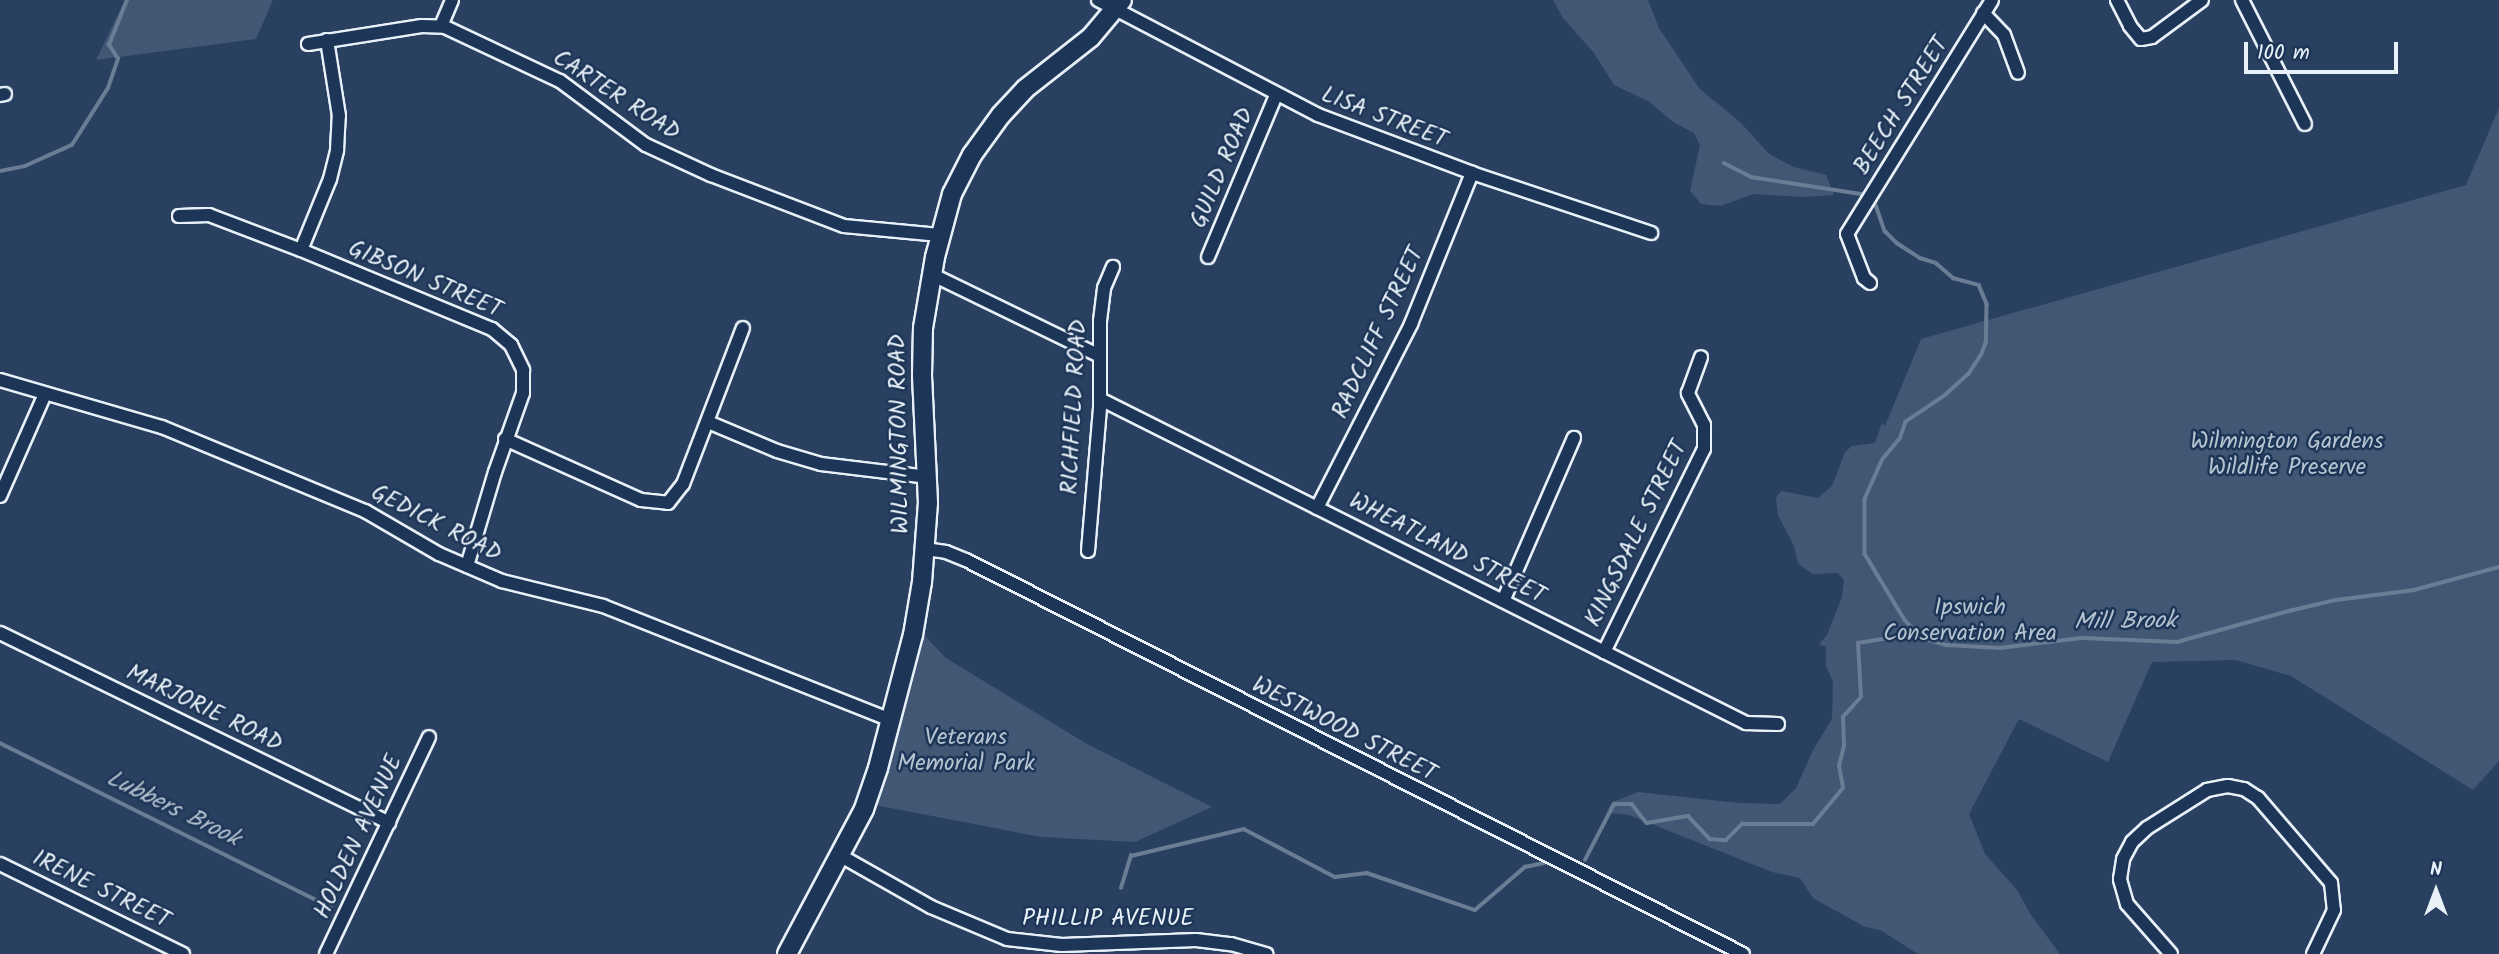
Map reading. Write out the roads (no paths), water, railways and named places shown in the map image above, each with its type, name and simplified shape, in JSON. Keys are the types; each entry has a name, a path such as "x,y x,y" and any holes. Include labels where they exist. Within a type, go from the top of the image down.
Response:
{"main road":[{"name":"WILMINGTON ROAD","path":"787,954 841,856 870,795 914,627 925,549 928,477 922,359 931,274 940,235 958,182 993,124 1025,89 1091,37 1119,4"}],"street":[{"path":"442,26 452,0"},
{"name":"LISA STREET","path":"1098,0 1119,4 1276,95 1332,121 1472,173 1651,233"},
{"name":"BEECH STREET","path":"1870,283 1864,278 1847,234 1992,0"},
{"path":"2118,0 2130,26 2141,39 2152,37 2202,0"},
{"path":"2242,0 2305,124"},
{"path":"1983,13 2004,35 2018,73"},
{"name":"CARTER ROAD","path":"308,44 422,26 442,26 560,81 646,145 711,175 844,226 940,235"},
{"path":"301,250 330,179 337,150 339,116 327,40"},
{"name":"GUILD ROAD","path":"1208,257 1276,95"},
{"name":"RADCLIFF STREET","path":"1317,508 1411,324 1472,173"},
{"name":"GIBSON STREET","path":"179,216 214,216 492,329 508,341 522,364 524,384 467,566"},
{"name":"RICHFIELD ROAD","path":"1088,551 1100,399 1098,355 1104,291 1113,267"},
{"path":"931,274 1098,355"},
{"path":"505,439 641,500 668,503 683,484 743,328"},
{"name":"KINGSDALE STREET","path":"1604,652 1704,449 1703,425 1688,393 1701,357"},
{"name":"GEDICK ROAD","path":"0,380 162,427 339,499 467,566 523,588 603,606 891,720"},
{"path":"0,496 45,394"},
{"name":"WHEATLAND STREET","path":"1100,399 1746,723 1778,724"},
{"path":"708,422 777,451 821,464 928,477"},
{"path":"1503,601 1574,438"},
{"name":"WESTWOOD STREET","path":"925,549 946,552 966,561 1743,954"},
{"name":"MARJORIE ROAD","path":"0,633 389,823"},
{"name":"HOLDEN AVENUE","path":"327,954 429,737"},
{"path":"2171,954 2127,904 2120,879 2123,859 2132,842 2147,828 2207,790 2228,786 2244,789 2258,798 2331,883 2334,896 2333,915 2312,954"},
{"name":"PHILLIP AVENUE","path":"841,856 931,907 1007,939 1062,945 1185,940 1231,944 1267,954"},
{"name":"IRENE STREET","path":"0,864 183,954"},
{"path":"1183,954 1185,940"}],"waterway":[{"name":"Lubbers Brook","path":"0,171 25,166 72,145 108,88 118,59 109,45 127,0"},
{"name":"Mill Brook","path":"1724,163 1751,177 1861,194"},
{"name":"Mill Brook","path":"1876,205 1885,231 1897,243 1920,258 1936,263 1953,278 1979,285 1987,304 1986,343 1982,354 1969,374 1946,395 1906,422 1900,439 1883,459 1865,499 1865,554 1905,620 1922,638 1947,645 2000,648 2083,638 2177,642 2336,600 2414,590 2499,567"},
{"path":"1585,860 1614,804 1632,804 1647,823 1688,816 1710,839 1726,840 1742,824 1813,824 1843,788 1839,766 1844,746 1843,717 1861,697 1858,643 1914,634"},
{"name":"Lubbers Brook","path":"0,743 331,907"},
{"path":"1121,888 1131,856 1244,829 1335,877 1367,873 1475,910 1525,867 1544,863"}],"park label":[{"name":"Wilmington Gardens Wildlife Preserve","path":"2287,455"},
{"name":"Ipswich Conservation Area","path":"1970,621"},
{"name":"Veterans Memorial Park","path":"966,751"}]}
